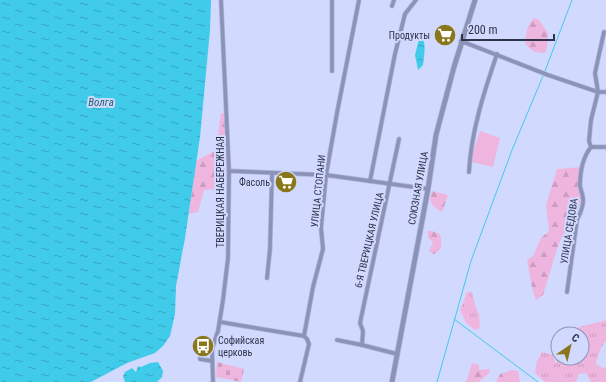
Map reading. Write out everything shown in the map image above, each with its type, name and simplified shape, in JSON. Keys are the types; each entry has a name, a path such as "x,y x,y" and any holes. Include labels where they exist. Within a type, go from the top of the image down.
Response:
{"street":[{"name":"ТВЕРИЦКАЯ НАБЕРЕЖНАЯ","path":"213,382 212,349 220,322 228,258 229,171 221,0"},
{"path":"332,0 332,71"},
{"name":"УЛИЦА СТОПАНИ","path":"300,382 309,344 304,336 313,287 323,249 321,228 326,175 359,0"},
{"path":"392,6 394,0"},
{"path":"370,181 395,54 405,14 416,0"},
{"name":"СОЮЗНАЯ УЛИЦА","path":"392,382 444,100 461,41 475,0"},
{"name":"УЛИЦА СЕДОВА","path":"567,292 577,220 581,213 583,200 580,187 582,168 591,147 589,141 591,120 598,92 595,74 604,35"},
{"path":"461,41 548,75 598,92 606,92"},
{"path":"469,172 470,156 480,106 497,54"},
{"name":"6-Я ТВЕРИЦКАЯ УЛИЦА","path":"362,345 363,331 360,323 399,139"},
{"path":"591,147 606,147"},
{"path":"229,171 326,175 428,189"},
{"path":"267,278 270,249 273,182 272,173"},
{"path":"220,322 304,336"},
{"path":"337,340 397,354"},
{"path":"212,349 202,349 200,359 212,361"}],"green space":[{"path":"534,18 539,20 548,33 546,52 539,53 534,51 525,43 528,26"},
{"path":"221,113 225,114 226,166 224,189 204,190 198,212 189,213 196,161 216,150"},
{"path":"480,131 500,138 493,167 472,162 472,155"},
{"path":"581,167 582,199 559,243 543,295 536,300 527,260 533,256 541,238 549,231 546,205 557,169"},
{"path":"432,191 448,195 442,212 433,206 430,200"},
{"path":"428,231 440,234 441,237 440,249 433,254 429,251 433,242 428,238"},
{"path":"467,292 472,292 479,314 480,328 475,330 466,323 460,310"},
{"path":"606,320 606,341 598,355 596,364 603,368 606,367 606,382 591,382 586,373 579,374 576,382 545,382 535,373 537,361 542,352 550,354 550,366 590,366 590,326 584,326"},
{"path":"217,362 244,369 241,382 216,377"},
{"path":"472,363 479,365 479,370 489,369 490,372 479,382 466,382"},
{"path":"512,370 518,371 520,382 496,382 500,374"}],"water":[{"name":"Волга","path":"0,0 211,0 210,30 200,137 185,238 176,286 175,314 170,336 163,346 155,353 127,363 91,382 0,382"},
{"path":"419,39 423,39 424,52 423,65 418,70 415,55"},
{"path":"158,362 163,371 162,377 157,382 125,382 123,376 125,372 132,368 136,372 138,366 141,367 150,363"}],"waterway":[{"path":"545,71 572,0"},
{"path":"437,382 471,261 512,150 543,76"},
{"path":"454,319 538,382"}],"place":[{"name":"Продукты","path":"445,35"},
{"name":"Фасоль","path":"286,182"},
{"name":"Софийская церковь","path":"203,346"}]}
